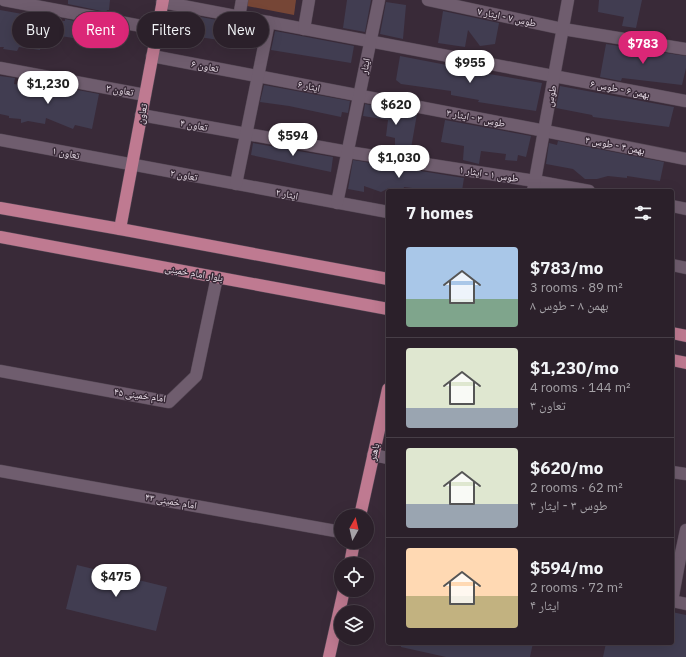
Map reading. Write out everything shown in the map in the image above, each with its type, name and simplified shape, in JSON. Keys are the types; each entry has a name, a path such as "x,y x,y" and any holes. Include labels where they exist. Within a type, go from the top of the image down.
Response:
{"main road":[{"name":"تعاون","path":"161,12 163,1"},
{"name":"تعاون","path":"120,228 154,48"},
{"path":"0,208 120,228 386,279"},
{"name":"بلوار امام خمینی","path":"0,237 386,309"},
{"path":"674,333 686,336"},
{"path":"674,360 686,362"},
{"name":"باهنر","path":"361,509 386,398"},
{"path":"329,657 342,597"}],"street":[{"path":"4,0 137,25"},
{"path":"240,12 242,0"},
{"path":"304,29 309,0"},
{"name":"ایثار","path":"337,203 379,0"},
{"name":"طوس ۷ - ایثار ۷","path":"428,0 562,29 686,49"},
{"name":"طوس","path":"534,186 568,0"},
{"name":"بهمن ۶ - طوس ۶","path":"163,1 215,12"},
{"name":"بهمن ۶ - طوس ۶","path":"269,22 686,101"},
{"path":"236,184 264,48"},
{"name":"تعاون ۶","path":"152,56 258,76"},
{"name":"تعاون ۳","path":"0,68 145,94"},
{"name":"ایثار ۶","path":"258,76 359,96"},
{"name":"طوس ۳ - ایثار ۳","path":"359,96 545,131"},
{"name":"تعاون ۴","path":"142,115 348,152"},
{"name":"بهمن ۴ - طوس ۴","path":"545,131 686,159"},
{"name":"تعاون ۱","path":"0,140 132,165"},
{"name":"طوس ۱ - ایثار ۱","path":"348,152 534,186 567,189"},
{"name":"تعاون ۲","path":"132,165 236,184"},
{"name":"ایثار ۲","path":"236,184 386,212"},
{"path":"674,206 686,209"},
{"path":"674,265 686,268"},
{"name":"امام خمینی ۴۵","path":"0,371 169,402 196,376 217,277"},
{"path":"373,455 386,458"},
{"name":"امام خمینی ۴۳","path":"0,471 334,531"},
{"path":"674,472 686,474"},
{"path":"674,582 676,563 686,530"},
{"path":"674,601 686,604"}],"shaded area":[{"path":"248,0 296,0 294,15 247,6"}],"building":[{"path":"68,0 110,0 109,10 106,12 68,4"},
{"path":"347,0 371,0 365,32 343,28"},
{"path":"599,0 642,0 636,28 622,26 624,17 598,12"},
{"path":"386,2 406,5 403,39 380,34"},
{"path":"0,10 12,12 12,48 18,48 17,51 3,49 4,47 0,47"},
{"path":"443,11 499,23 495,44 480,46 468,30 465,47 438,43"},
{"path":"205,18 213,19 213,39 205,38"},
{"path":"65,19 72,20 72,38 64,37"},
{"path":"275,31 354,46 351,63 271,50"},
{"path":"606,44 686,56 686,68 682,85 622,78 621,81 600,77"},
{"path":"26,48 40,48 40,50"},
{"path":"400,56 452,66 452,70 482,76 483,73 542,83 536,111 478,102 479,100 451,95 451,91 401,84 396,80"},
{"path":"0,76 15,78 14,84 35,87 34,92 49,94 51,85 99,94 92,129 75,125 73,129 46,118 45,124 28,121 21,123 21,119 9,118 9,116 0,114"},
{"path":"264,85 350,101 348,113 342,112 341,117 289,106 260,102"},
{"path":"560,86 674,107 669,127 593,117 592,115 556,108"},
{"path":"365,104 417,114 410,154 395,152 395,138 386,136 388,120 363,116"},
{"path":"445,120 531,136 526,157 518,155 517,161 505,160 506,154 481,151 479,164 463,160 464,146 441,142"},
{"path":"558,141 664,162 660,181 627,176 627,178 608,176 597,179 585,179 573,169 546,164 549,143 557,145"},
{"path":"253,143 333,157 331,172 251,155"},
{"path":"353,160 464,178 462,189 420,189 404,187 404,189 389,188 381,192 364,186 364,192 348,189"},
{"path":"77,565 167,587 156,631 66,609"},
{"path":"674,612 686,615 686,657 603,657 606,645 674,645"},
{"path":"401,645 533,645 530,657 446,657 401,647"}]}
